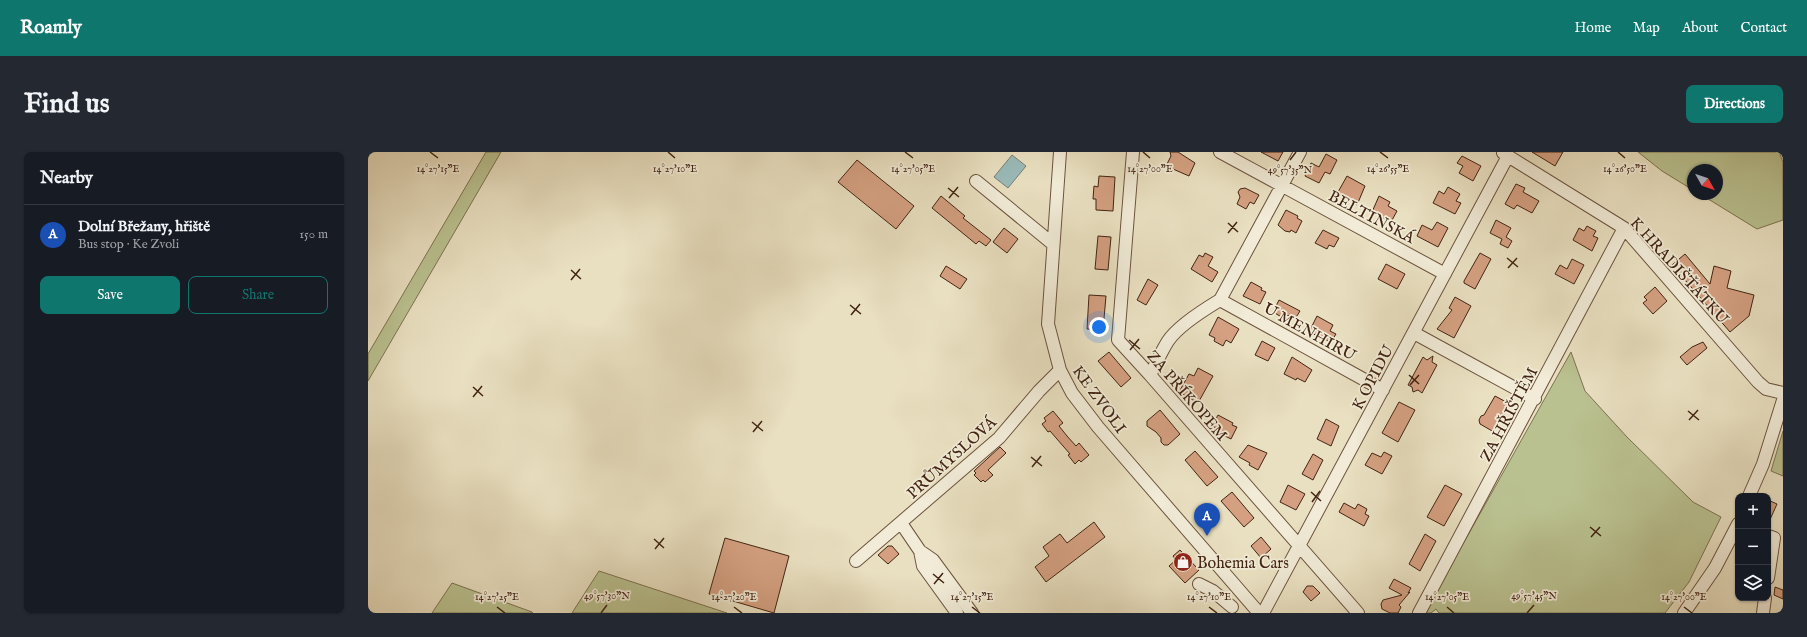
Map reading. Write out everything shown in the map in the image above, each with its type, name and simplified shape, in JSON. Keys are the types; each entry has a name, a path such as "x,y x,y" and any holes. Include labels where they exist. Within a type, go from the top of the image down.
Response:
{"street":[{"name":"KE ZVOLI","path":"1060,152 1048,324 1060,370 1072,393 1098,427 1259,613"},
{"name":"ZA PŘÍKOPEM","path":"1133,152 1118,340 1358,613"},
{"name":"BELTINSKÁ","path":"1220,152 1445,274"},
{"path":"1150,375 1168,341 1175,333 1220,300 1300,152"},
{"name":"K HRADIŠŤÁTKU","path":"1505,154 1624,228 1758,382 1766,389 1783,393"},
{"name":"K OPIDU","path":"1263,613 1384,390 1445,274 1505,154"},
{"path":"976,181 1053,244"},
{"name":"ZA HŘIŠTĚM","path":"1418,613 1535,399 1624,228"},
{"name":"U MENHIRU","path":"1220,300 1384,390"},
{"path":"1414,333 1535,399"},
{"name":"PRŮMYSLOVÁ","path":"856,561 999,438 1039,391 1060,370"},
{"path":"1750,493 1763,464 1783,400"},
{"path":"901,523 920,551 933,560 972,613"},
{"path":"1684,613 1715,568 1736,529"},
{"path":"1770,565 1775,538"},
{"path":"920,551 923,566 956,613"},
{"path":"1199,584 1213,591 1228,610 1246,597"},
{"path":"1763,613 1765,601"}],"green space":[{"path":"486,152 501,152 368,381 368,354"},
{"path":"1638,152 1779,152 1783,162 1783,220 1757,229 1710,200 1723,200 1723,164 1687,164 1687,186 1662,171"},
{"path":"1571,352 1585,391 1627,437 1693,502 1721,517 1689,582 1665,613 1439,613 1436,609 1431,613 1424,613"},
{"path":"1783,431 1783,476 1771,471"},
{"path":"599,571 727,613 572,613"},
{"path":"452,583 532,612 533,613 432,613"}],"water":[{"path":"1012,155 1026,166 1008,188 994,177"}],"building":[{"path":"1170,152 1178,152 1195,163 1189,176 1166,166 1171,156"},
{"path":"1261,152 1283,152 1278,161"},
{"path":"1532,152 1563,152 1555,166"},
{"path":"1326,154 1337,160 1330,174 1325,172 1319,183 1305,176 1311,163 1319,167"},
{"path":"1462,156 1481,166 1473,181 1459,173 1463,166 1457,163"},
{"path":"857,160 914,206 896,229 838,182"},
{"path":"1099,176 1115,177 1113,211 1096,210 1096,199 1093,199 1094,186 1098,187"},
{"path":"1347,176 1365,186 1357,205 1338,192"},
{"path":"1516,184 1525,188 1523,192 1539,201 1532,213 1517,205 1514,209 1505,204"},
{"path":"1448,187 1460,194 1456,201 1461,203 1455,214 1433,203 1439,191 1444,194"},
{"path":"1245,188 1259,195 1254,204 1250,202 1246,209 1237,204 1240,197 1238,192 1240,189"},
{"path":"941,196 965,216 963,218 991,240 986,246 979,241 976,244 932,208"},
{"path":"1379,196 1390,202 1388,206 1397,211 1391,222 1372,212"},
{"path":"1286,210 1298,216 1297,218 1302,221 1296,233 1291,230 1290,232 1285,231 1278,225"},
{"path":"1496,220 1511,228 1506,237 1512,241 1508,248 1500,244 1502,239 1490,233"},
{"path":"1437,222 1448,228 1438,247 1417,236 1422,225 1432,230"},
{"path":"1587,226 1596,231 1593,236 1598,238 1592,251 1573,240 1579,228 1584,231"},
{"path":"1004,228 1018,239 1007,253 993,242"},
{"path":"1323,230 1339,238 1334,247 1329,245 1327,249 1315,243"},
{"path":"1098,236 1111,237 1108,270 1095,269"},
{"path":"1205,253 1213,257 1208,266 1218,272 1212,282 1191,269 1199,255 1203,257"},
{"path":"1480,253 1491,259 1475,289 1464,283 1464,281"},
{"path":"1685,254 1710,284 1714,266 1731,271 1727,288 1754,295 1749,316 1730,332 1672,265"},
{"path":"1572,259 1584,265 1574,284 1555,274 1560,265 1567,269"},
{"path":"1386,264 1405,274 1397,289 1378,279"},
{"path":"946,266 967,279 960,289 940,276"},
{"path":"1148,279 1158,285 1146,305 1137,300"},
{"path":"1251,282 1266,292 1260,304 1243,296"},
{"path":"1655,287 1667,301 1653,314 1643,303 1647,300 1644,297"},
{"path":"1089,295 1106,296 1103,330 1087,329"},
{"path":"1455,297 1471,306 1454,338 1437,329 1452,310 1449,308"},
{"path":"1279,300 1300,311 1295,319 1287,315 1285,319 1273,312"},
{"path":"1317,316 1333,325 1330,331 1336,334 1331,342 1309,332"},
{"path":"1218,317 1239,329 1231,343 1226,340 1223,346 1214,341 1215,338 1209,335"},
{"path":"1262,341 1275,348 1268,361 1255,355"},
{"path":"1703,342 1707,348 1687,365 1680,357 1692,347"},
{"path":"1109,352 1131,378 1121,387 1098,361"},
{"path":"1433,356 1432,362 1437,365 1422,393 1418,390 1413,392 1412,387 1408,385 1423,357 1427,360"},
{"path":"1292,357 1312,370 1305,382 1297,378 1296,380 1284,374"},
{"path":"1198,368 1213,376 1198,403 1179,392 1189,374 1194,376"},
{"path":"1495,396 1510,404 1494,432 1480,424 1479,420 1481,416 1484,415"},
{"path":"1399,402 1415,410 1398,442 1382,433"},
{"path":"1160,410 1180,434 1168,445 1164,445 1156,432 1147,426 1147,421"},
{"path":"1053,411 1063,423 1059,426 1067,436 1076,446 1079,443 1089,455 1081,462 1079,460 1075,464 1068,455 1070,454 1042,424 1046,421 1044,418"},
{"path":"1218,415 1233,423 1232,425 1237,427 1231,439 1217,432 1218,429 1212,426"},
{"path":"1326,419 1339,426 1331,446 1317,439"},
{"path":"1248,445 1267,453 1258,470 1249,465 1250,463 1239,457"},
{"path":"1000,447 1006,453 988,470 993,475 985,482 983,480 981,482 974,475 976,473 974,471"},
{"path":"1195,451 1218,477 1207,486 1185,460"},
{"path":"1384,452 1392,456 1382,474 1365,465 1372,453 1381,457"},
{"path":"1313,454 1323,460 1313,480 1302,474"},
{"path":"1288,485 1305,494 1296,510 1280,502"},
{"path":"1445,485 1462,494 1444,526 1427,517"},
{"path":"1232,492 1254,518 1244,527 1221,501"},
{"path":"1771,501 1777,504 1771,517"},
{"path":"1344,503 1355,509 1358,504 1367,509 1365,514 1369,516 1364,526 1339,512"},
{"path":"1094,522 1105,537 1046,582 1035,567 1049,556 1043,547 1060,534 1067,543"},
{"path":"1425,534 1436,541 1420,571 1409,564"},
{"path":"1261,537 1271,549 1261,558 1251,546"},
{"path":"725,538 789,556 774,613 709,594"},
{"path":"888,546 892,546 899,554 888,564 878,555"},
{"path":"1180,550 1199,570 1185,583 1169,566 1176,560 1173,556"},
{"path":"1394,579 1411,588 1408,593 1410,592 1399,605 1401,607 1398,613 1390,613 1382,609 1381,604 1383,600 1402,595 1389,588"},
{"path":"1307,586 1313,586 1320,593 1311,601 1303,592"},
{"path":"1775,587 1783,590 1783,599 1774,595"}],"place":[{"name":"Dolní Břežany, hřiště","path":"1207,536"},
{"name":"Bohemia Cars","path":"1183,562"}]}
